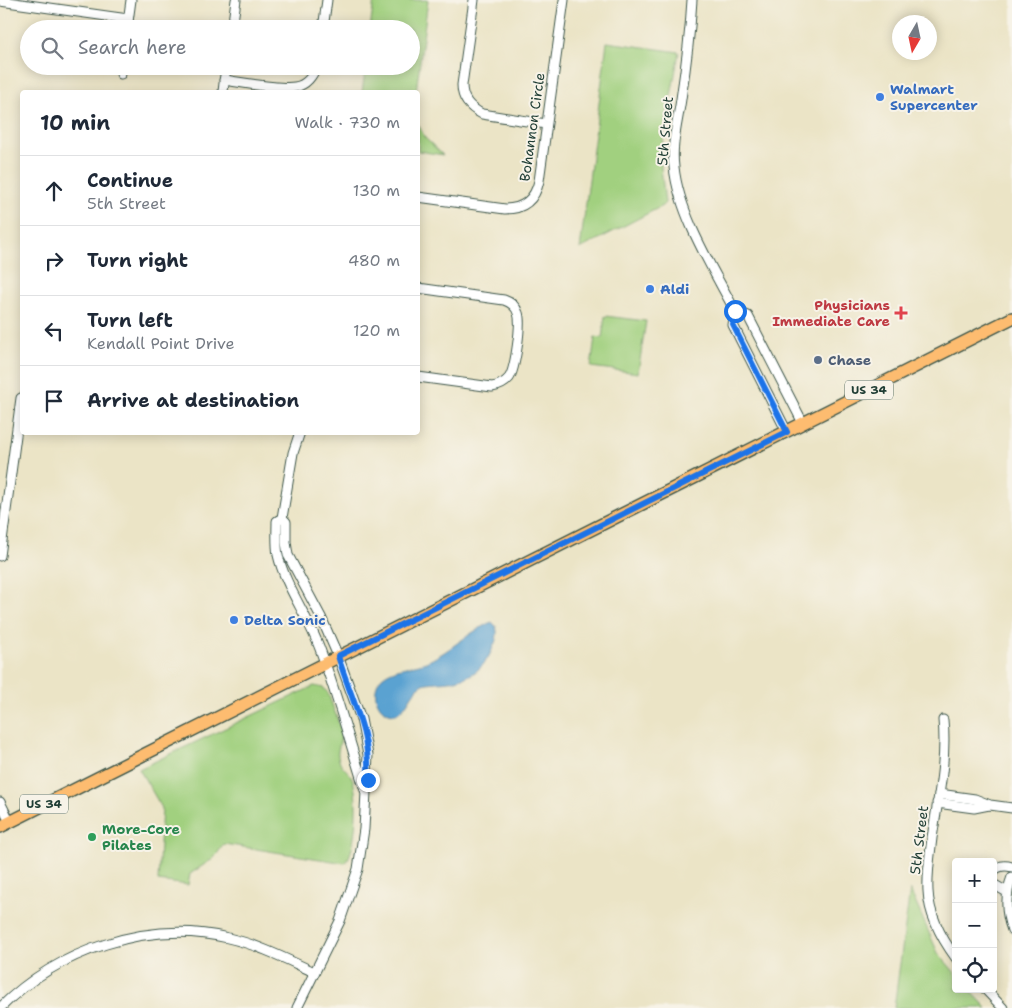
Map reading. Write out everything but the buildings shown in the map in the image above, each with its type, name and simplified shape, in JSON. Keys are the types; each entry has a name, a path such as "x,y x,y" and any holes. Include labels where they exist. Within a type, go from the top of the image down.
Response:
{"main road":[{"name":"US 34","path":"5,824 1012,318"}],"street":[{"path":"128,20 131,0"},
{"path":"233,20 236,0"},
{"path":"324,20 327,0"},
{"path":"474,0 462,85 464,98 474,110 482,114 546,124"},
{"name":"Bohannon Circle","path":"420,197 513,209 527,203 537,190 564,0"},
{"name":"5th Street","path":"692,0 690,40 675,138 673,165 677,188 688,219 735,311 733,325 787,432"},
{"path":"0,1 106,20"},
{"path":"223,90 225,75"},
{"path":"224,80 294,88 306,82 313,75"},
{"path":"420,288 504,300 516,308 520,320 513,371 502,385 492,387 420,377"},
{"name":"5th Street","path":"735,311 748,316 804,423"},
{"path":"0,556 20,406"},
{"path":"299,435 282,518 286,522 286,542 283,555 294,594 316,638 325,663 343,715 365,790"},
{"path":"283,555 321,617 338,656 361,719 368,755 364,829 356,877 340,921 297,1008"},
{"name":"5th Street","path":"943,720 944,754 928,873 928,894 935,921 952,952"},
{"path":"938,799 975,800 990,805 1012,808"},
{"path":"0,802 5,824"},
{"path":"997,867 1012,867"},
{"path":"1012,877 1007,892 1007,915 1012,930"},
{"path":"997,886 1007,892"},
{"path":"0,1008 35,978 68,959 139,935 171,932 228,938 265,949 314,972"},
{"path":"989,993 1003,1008"}],"green space":[{"path":"374,0 428,0 420,61 420,20 371,20"},
{"path":"607,42 679,52 662,146 661,167 665,203 580,249"},
{"path":"365,75 418,75 416,90 362,90"},
{"path":"420,128 425,138 443,155 420,151"},
{"path":"605,316 646,321 638,373 591,367 595,337 602,338"},
{"path":"314,686 324,688 328,693 341,733 338,753 339,760 352,778 356,796 354,835 349,857 345,863 224,844 214,858 190,874 188,885 158,881 162,808 139,769"},
{"path":"910,890 938,953 952,969 952,993 973,993 987,1008 894,1008"}],"water":[{"path":"492,622 497,630 495,642 487,660 475,672 469,676 454,680 424,684 415,691 404,708 396,714 389,713 380,706 377,701 376,688 378,682 386,674 426,662"}],"place":[{"name":"Walmart Supercenter","path":"880,97"},
{"name":"Aldi","path":"650,289"},
{"name":"Physicians Immediate Care","path":"901,313"},
{"name":"Chase","path":"818,360"},
{"name":"Delta Sonic","path":"234,620"},
{"name":"More-Core Pilates","path":"92,837"}],"route":[{"path":"368,780 368,755 361,719 345,680 338,656 787,432 733,325 735,311"}]}
